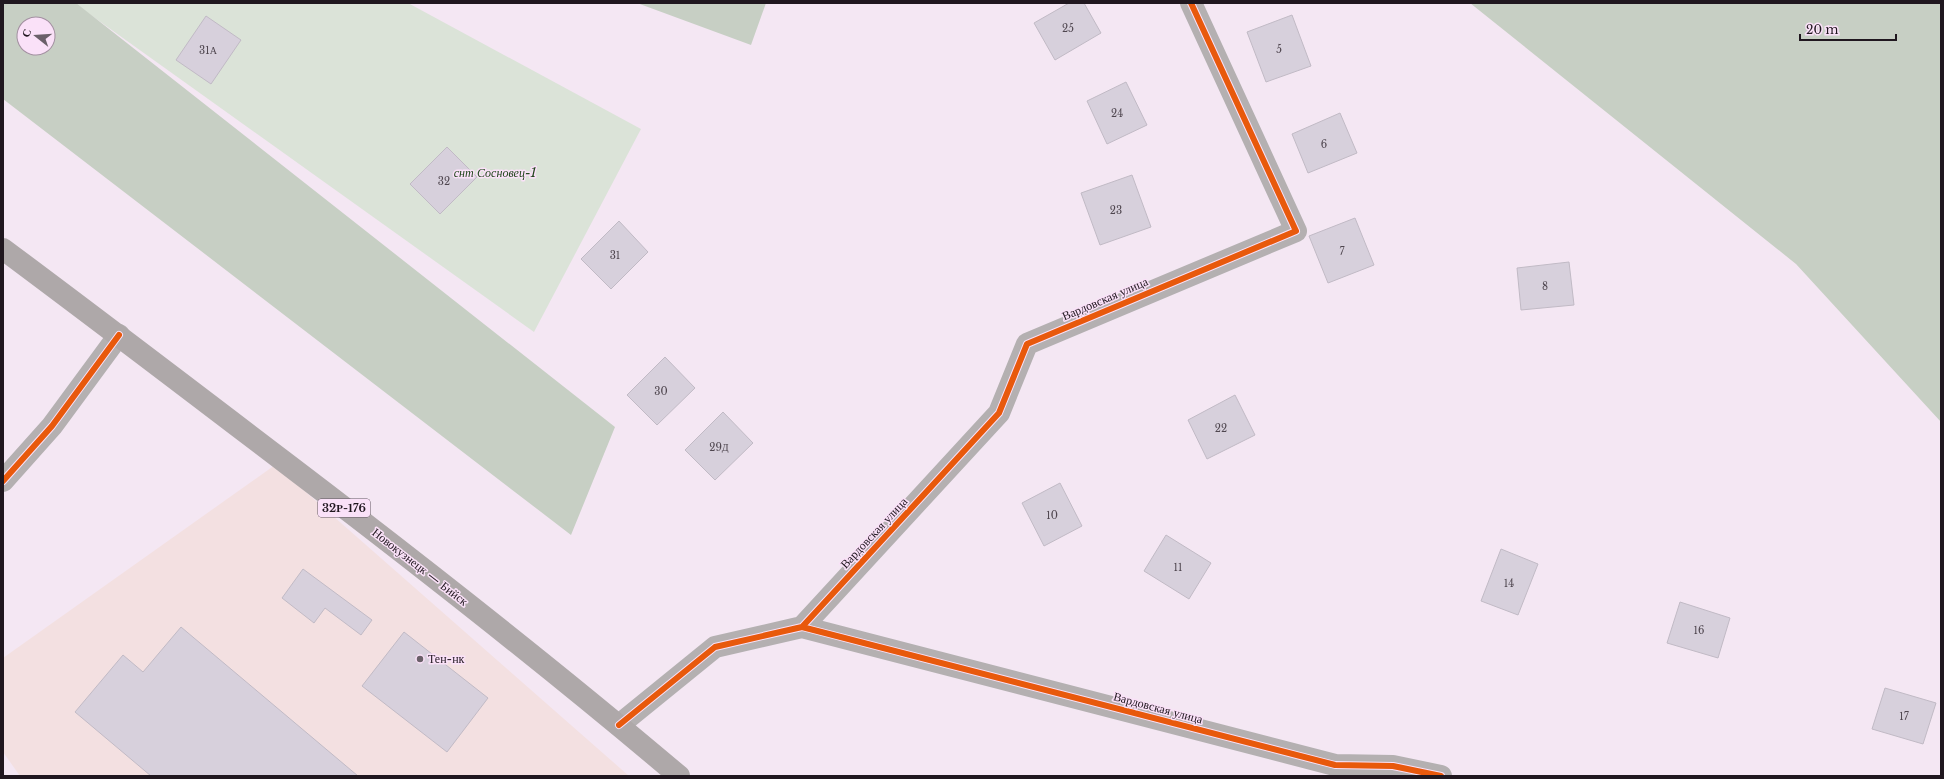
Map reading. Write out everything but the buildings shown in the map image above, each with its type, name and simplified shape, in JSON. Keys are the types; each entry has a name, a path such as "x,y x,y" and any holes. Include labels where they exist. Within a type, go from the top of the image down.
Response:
{"main road":[{"name":"Новокузнецк — Бийск","path":"3,249 119,335 435,577 619,725 679,776"}],"street":[{"name":"Вардовская улица","path":"802,627 999,414 1027,344 1296,231 1191,3"},
{"path":"3,481 52,426 119,335"},
{"name":"Вардовская улица","path":"619,725 715,647 802,627 1335,765 1393,766 1441,776"}],"shaded area":[{"path":"3,3 76,3 615,427 571,535 3,99"},
{"path":"637,3 766,3 751,45"},
{"path":"1470,3 1941,3 1941,422 1796,264"},
{"path":"275,465 629,776 20,776 3,752 3,658"}],"green space":[{"name":"снт Сосновец-1","path":"74,3 408,3 641,129 534,332"}],"cycle path":[{"path":"619,725 715,647 802,627 999,413 1027,344 1296,231 1191,3"},
{"path":"3,481 52,426 119,335"},
{"path":"802,627 1335,765 1393,766 1441,776"}],"place":[{"name":"Тен-нк","path":"420,659"}]}
